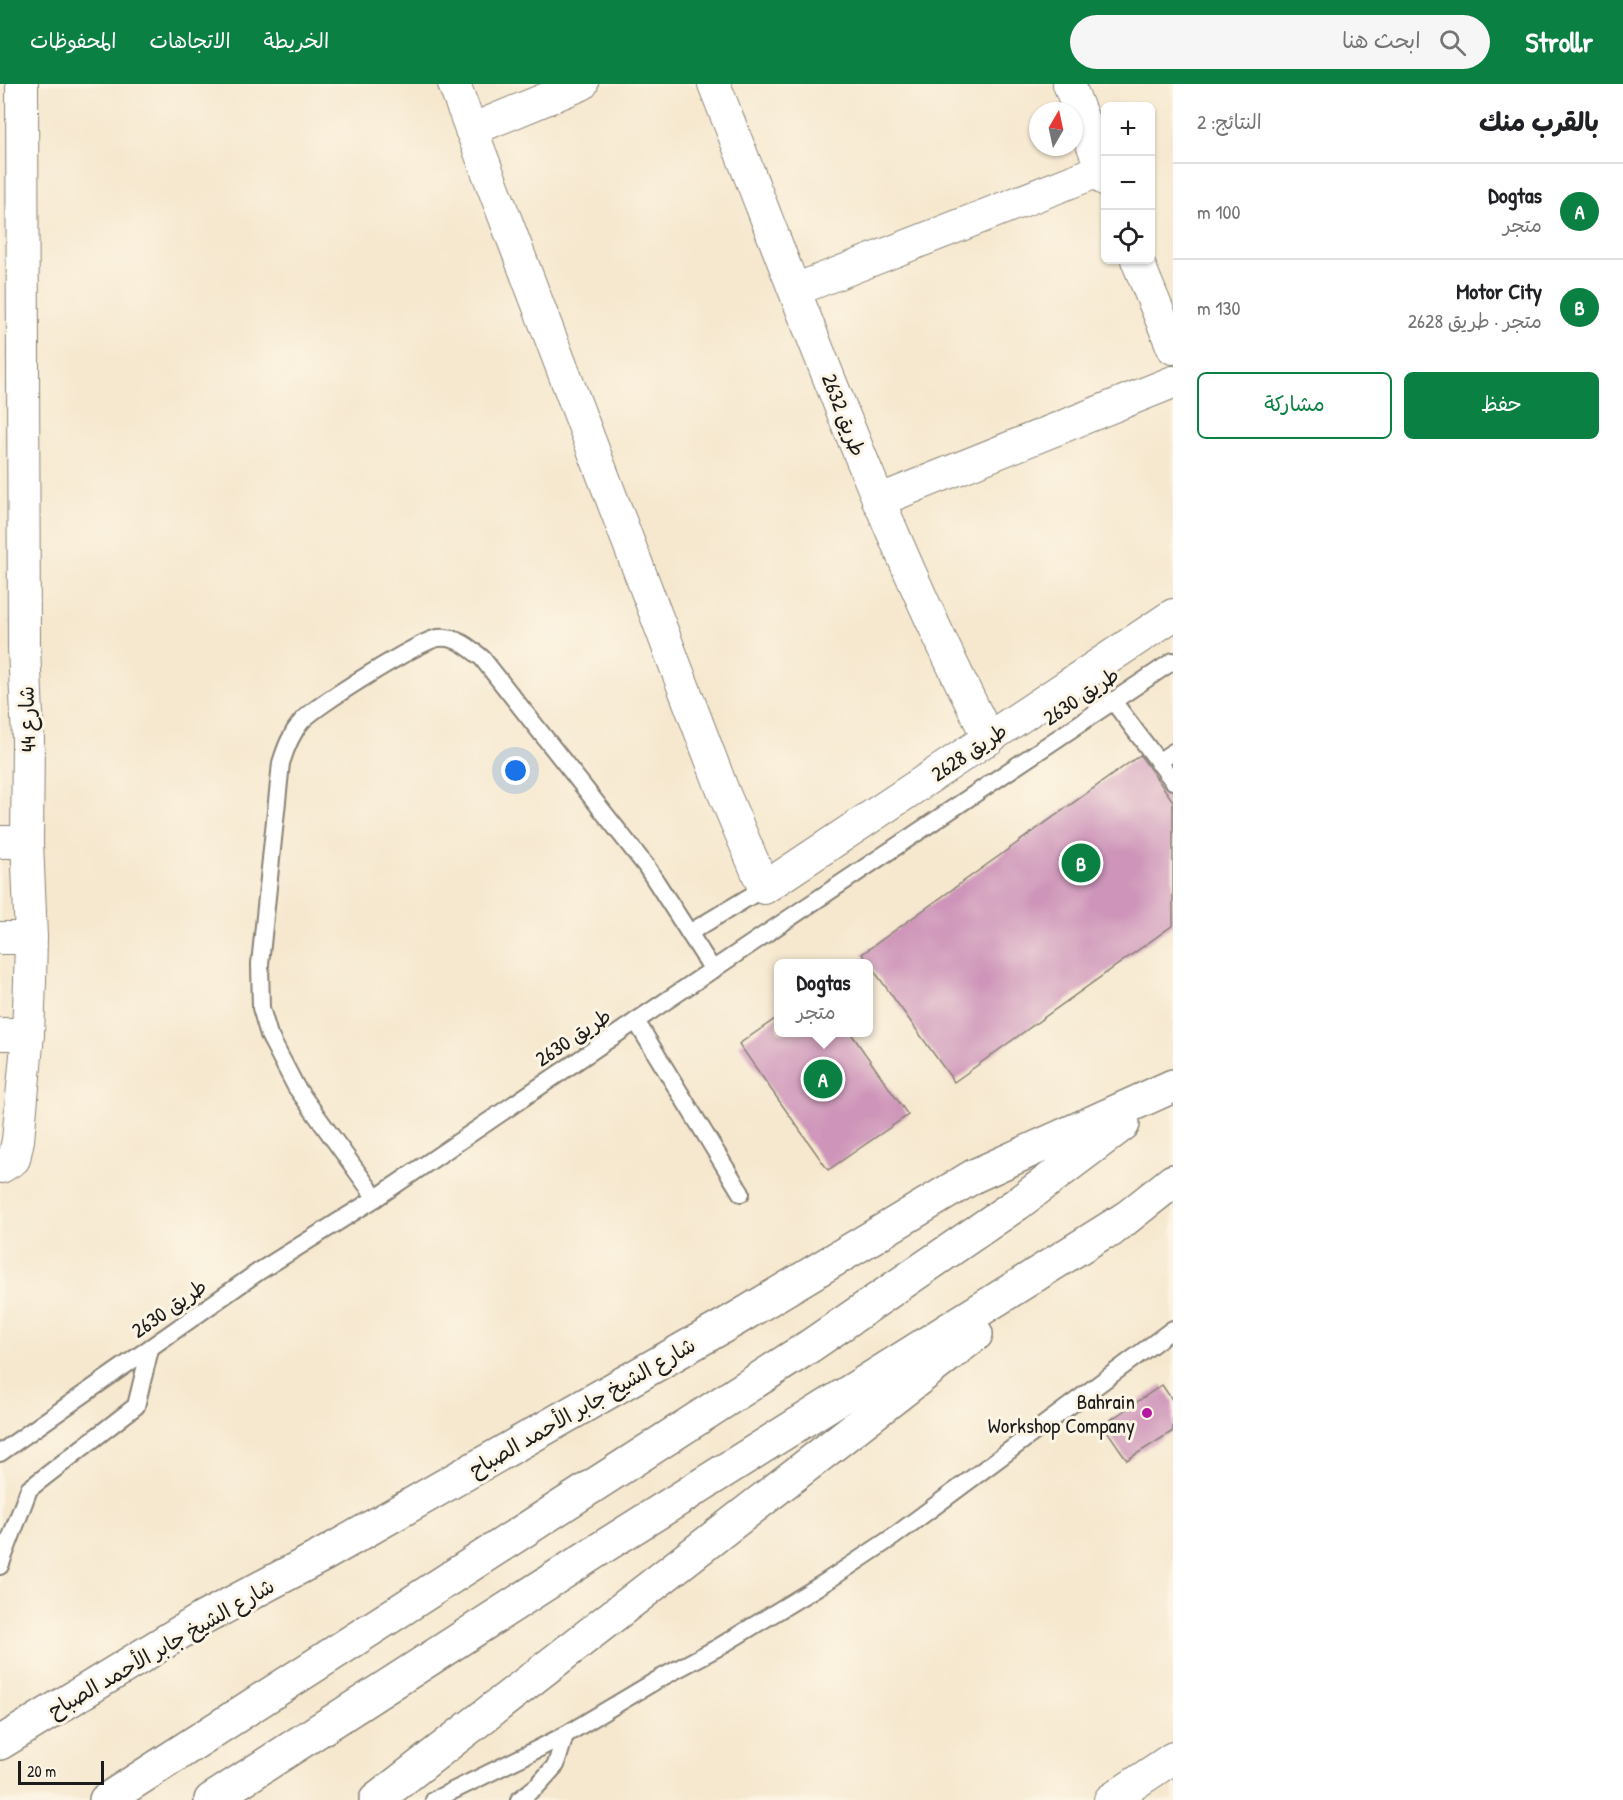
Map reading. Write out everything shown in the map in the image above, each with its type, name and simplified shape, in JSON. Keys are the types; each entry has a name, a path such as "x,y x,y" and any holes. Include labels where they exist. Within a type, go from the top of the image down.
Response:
{"main road":[{"path":"106,1800 810,1346 1017,1204 1171,1087"},
{"name":"شارع الشيخ جابر الأحمد الصباح","path":"0,1743 202,1620 323,1555 736,1319 974,1176 1171,1087"},
{"path":"376,1800 1173,1181"},
{"path":"211,1800 606,1545 1126,1218"}],"street":[{"name":"شارع 44","path":"0,1167 14,1159 18,1140 14,1034 31,938 14,842 11,120 22,84"},
{"path":"454,84 723,791 764,888"},
{"path":"471,130 582,84"},
{"name":"طريق 2632","path":"714,84 878,501 953,669 989,739"},
{"path":"1069,84 1101,170"},
{"path":"795,290 1101,176"},
{"path":"1139,264 1173,348"},
{"path":"878,501 1173,382"},
{"name":"طريق 2628","path":"764,888 1173,615"},
{"path":"0,938 31,938"},
{"path":"1110,1800 1173,1758"}],"lane":[{"path":"376,1198 296,1087 268,1035 261,1008 260,964 281,763 288,742 302,720 323,703 436,638 453,639 468,646 482,658 646,866 712,970"},
{"name":"طريق 2630","path":"0,1453 258,1272 376,1198 1173,661"},
{"path":"1113,701 1173,781"},
{"path":"1158,762 1173,752"},
{"path":"689,933 764,888"},
{"path":"636,1021 741,1193"},
{"path":"434,1800 565,1735 657,1680 717,1648 827,1581 893,1537 1173,1329"},
{"path":"0,1566 30,1490 136,1406 150,1349"},
{"path":"519,1800 538,1785 556,1765 565,1735"}],"building":[{"path":"1140,755 1173,801 1173,925 954,1082 873,969 873,959 866,959 862,954"},
{"path":"774,1020 774,1037 853,1037 908,1115 828,1170 739,1044"},
{"name":"Bahrain Workshop Company","path":"1162,1385 1173,1401 1173,1431 1127,1460 1103,1425"}],"place":[{"name":"Motor City","path":"1081,863"},
{"name":"Dogtas","path":"823,1079"},
{"name":"Bahrain Workshop Company","path":"1147,1413"}]}
